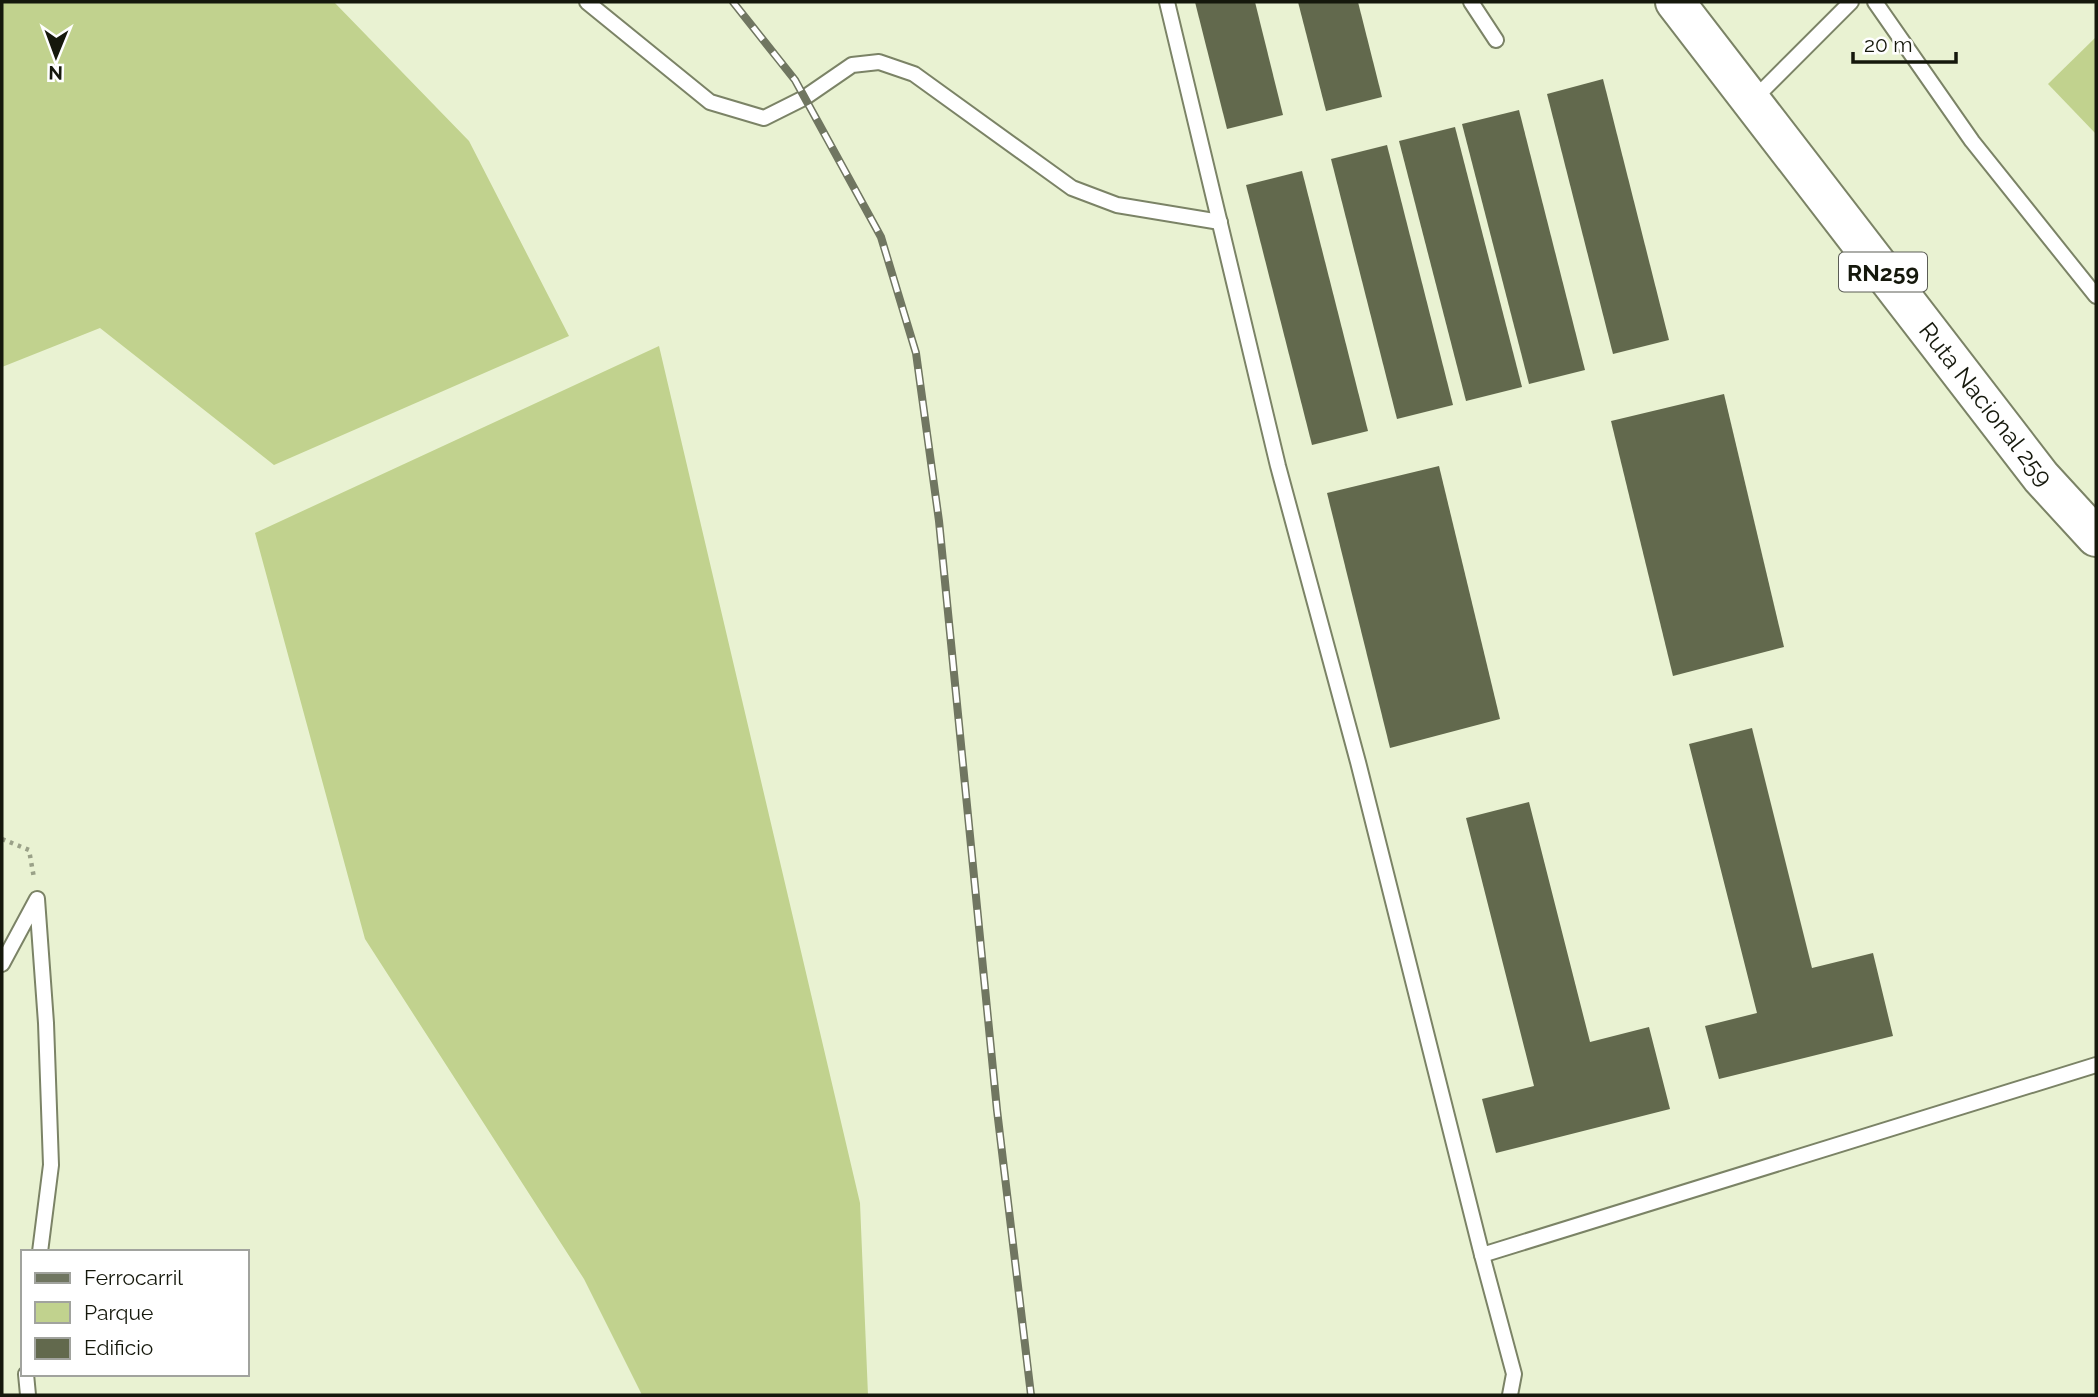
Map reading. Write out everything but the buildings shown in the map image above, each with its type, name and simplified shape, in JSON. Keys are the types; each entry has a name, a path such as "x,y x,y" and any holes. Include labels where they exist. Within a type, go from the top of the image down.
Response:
{"highway":[{"name":"Ruta Nacional 259","path":"1675,2 2041,477 2096,537"}],"lane":[{"path":"587,2 710,102 764,118 804,97 852,65 879,62 914,74 1072,188 1117,205 1220,222"},
{"path":"1167,2 1278,466 1358,762 1514,1374 1510,1395"},
{"path":"1471,2 1496,40"},
{"path":"1752,101 1851,2"},
{"path":"1875,2 1972,141 2096,296"},
{"path":"2,964 37,899"},
{"path":"37,899 46,1023 51,1165 40,1250"},
{"path":"1482,1255 2096,1065"},
{"path":"26,1376 28,1395"}],"path":[{"path":"2,839 29,850 37,899"}],"green space":[{"path":"2,2 334,2 469,141 569,336 274,465 100,328 2,367"},
{"path":"2096,37 2096,134 2048,84"},
{"path":"659,346 860,1203 868,1395 642,1395 584,1279 365,939 255,533"}],"railway":[{"path":"733,2 795,80 881,237 916,353 939,521 997,1110 1031,1395"}]}
